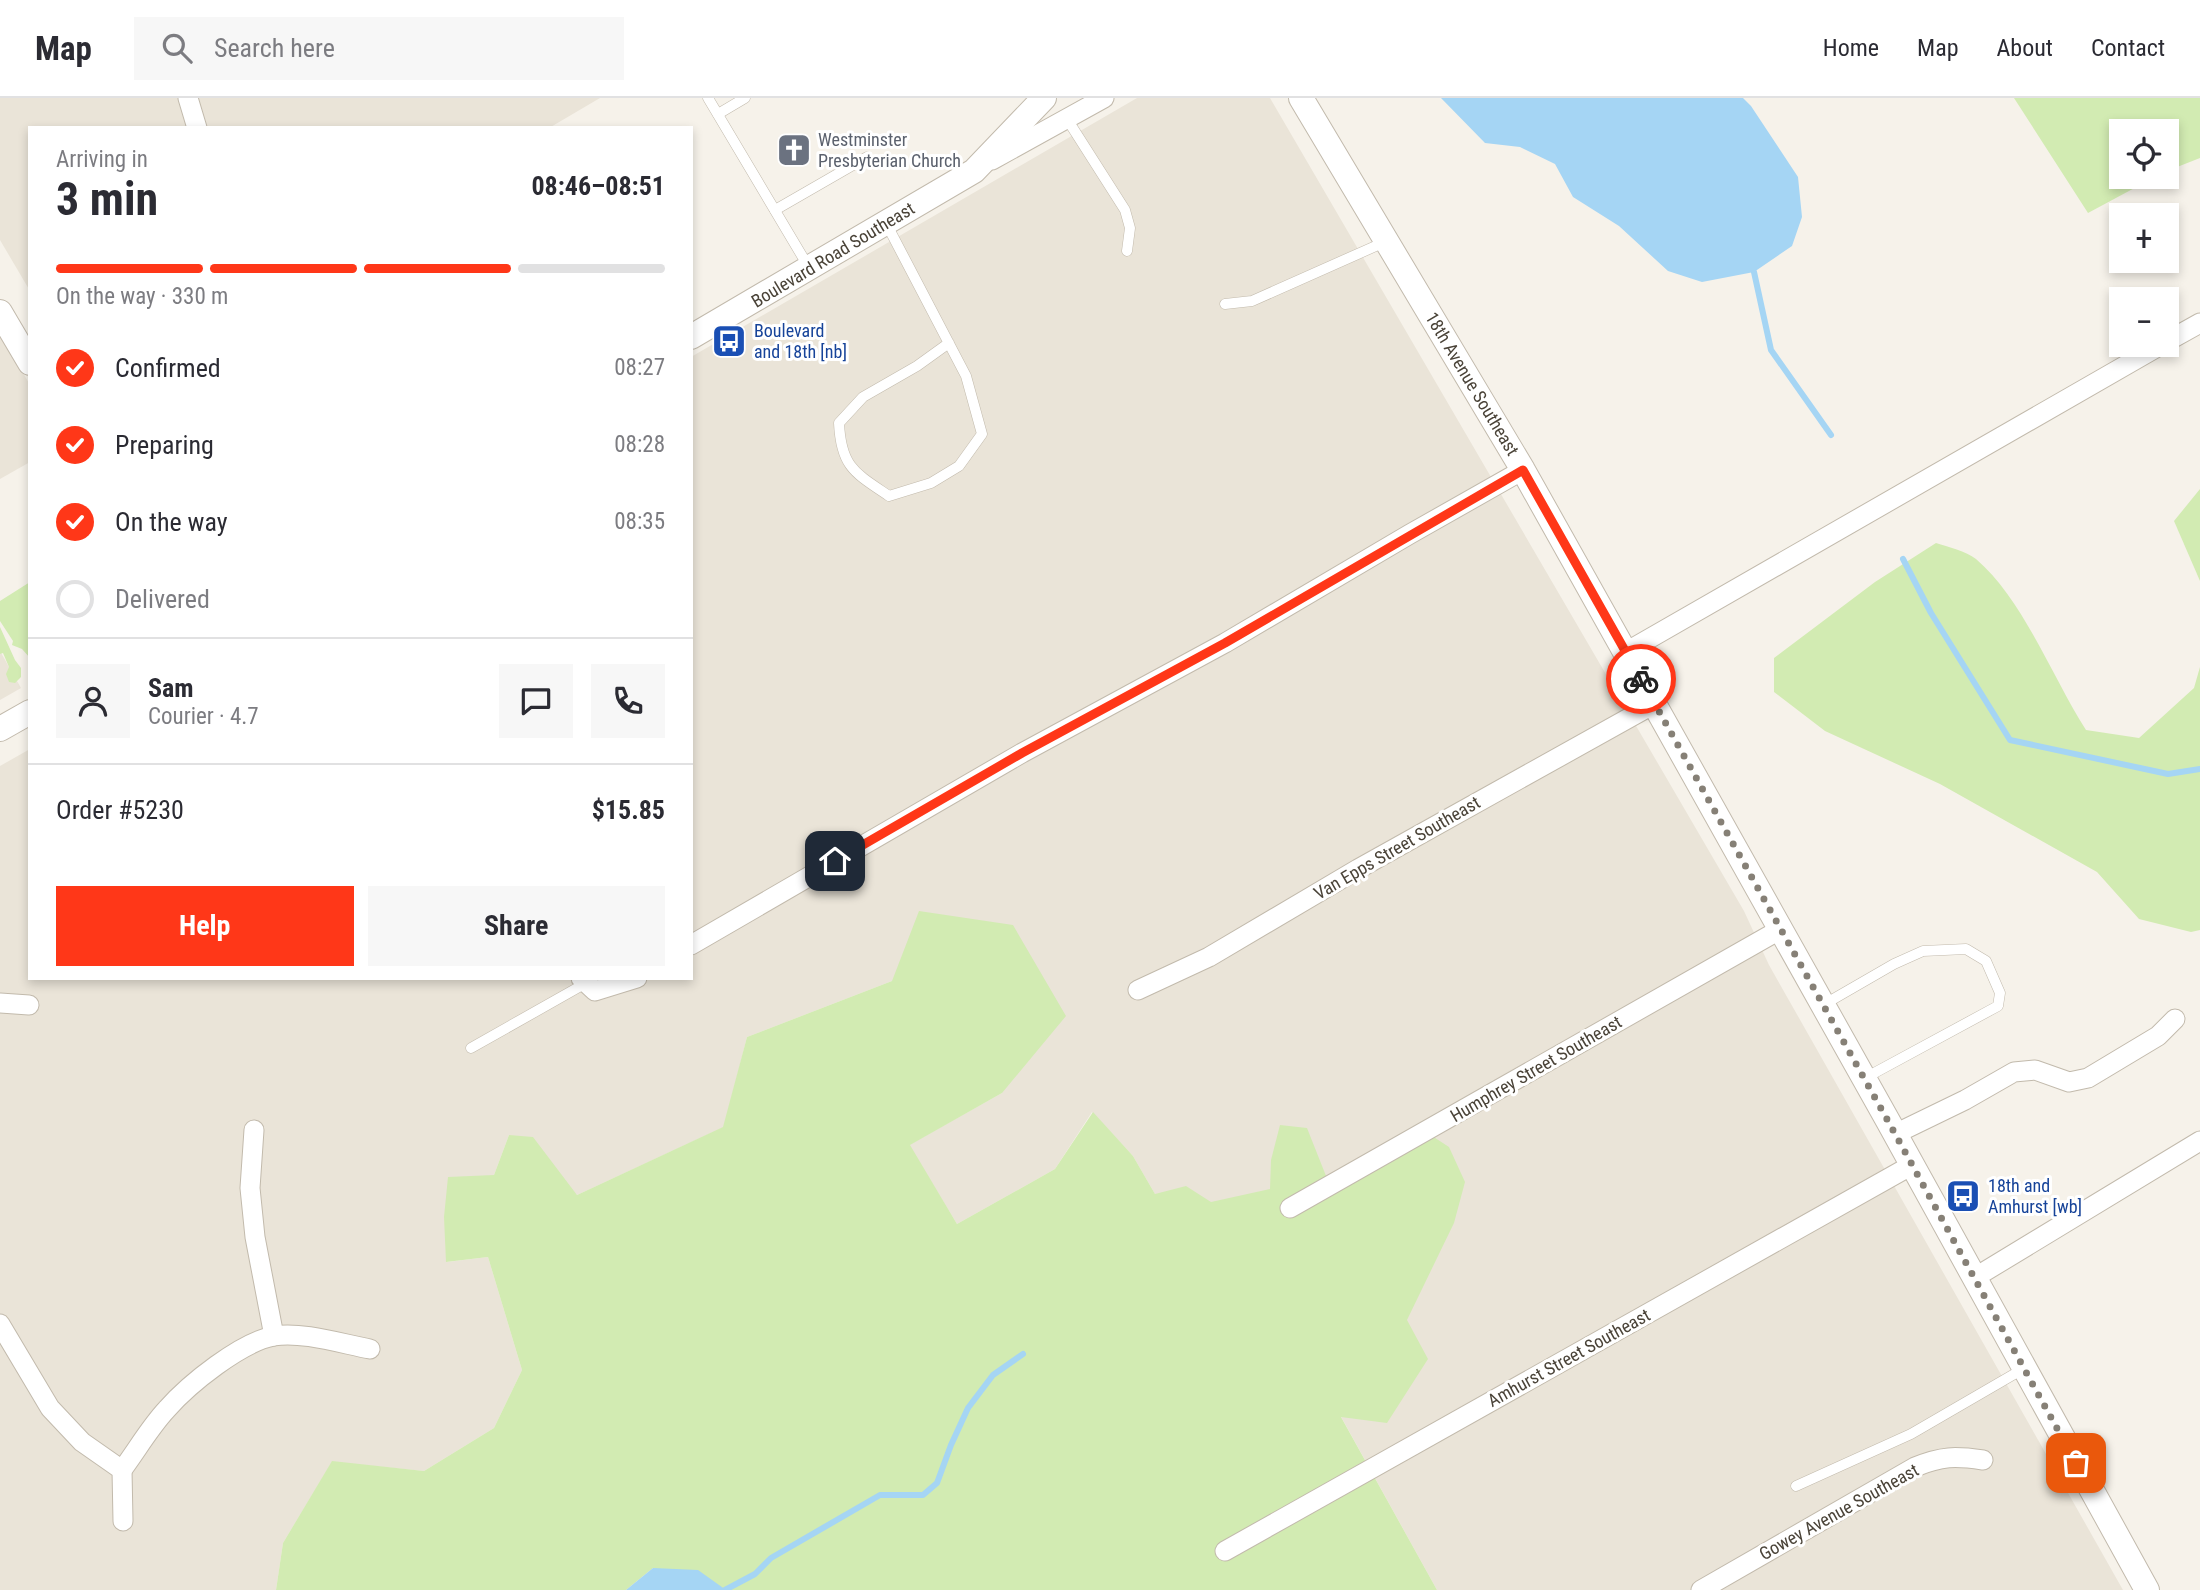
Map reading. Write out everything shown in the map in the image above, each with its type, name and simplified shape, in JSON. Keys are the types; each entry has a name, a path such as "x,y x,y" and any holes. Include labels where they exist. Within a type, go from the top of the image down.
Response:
{"street":[{"path":"188,98 196,126"},
{"name":"Boulevard Road Southeast","path":"974,171 1044,98"},
{"name":"Boulevard Road Southeast","path":"693,336 1104,98"},
{"name":"18th Avenue Southeast","path":"1301,98 1523,470 1913,1165 2147,1590"},
{"path":"0,312 28,360"},
{"path":"2179,335 2200,323"},
{"path":"1626,652 2140,357"},
{"path":"693,944 1022,753 1225,643 1523,470"},
{"name":"Van Epps Street Southeast","path":"1138,990 1209,957 1358,869 1654,704"},
{"path":"0,729 28,717"},
{"name":"Humphrey Street Southeast","path":"1290,1208 1781,929"},
{"path":"584,981 596,991 631,980"},
{"path":"0,1003 29,1005"},
{"path":"1895,1134 1965,1100 2014,1072 2035,1070 2069,1082 2088,1078 2158,1037 2175,1019"},
{"path":"254,1130 250,1188 255,1237 274,1336"},
{"path":"1974,1278 2200,1141"},
{"name":"Amhurst Street Southeast","path":"1225,1551 1913,1165"},
{"path":"0,1324 50,1408 82,1442 122,1470"},
{"path":"123,1521 122,1470 167,1408 212,1368 247,1347 274,1336 301,1337 370,1349"},
{"name":"Gowey Avenue Southeast","path":"1701,1590 1915,1467 1937,1458 1983,1460"}],"lane":[{"path":"708,98 810,269"},
{"path":"718,114 745,98"},
{"path":"1067,119 1125,210 1130,228 1128,251"},
{"path":"775,210 867,157"},
{"path":"886,223 949,342 966,376 982,434 959,466 930,483 889,496 854,472 840,448 839,423 863,397 917,366 949,342"},
{"path":"1225,303 1252,301 1387,241"},
{"path":"1823,1004 1923,951 1966,949 1986,961 2000,993 1998,1006 1864,1078"},
{"path":"471,1048 584,981"},
{"path":"1796,1486 1911,1434 2024,1368"}],"shaded area":[{"path":"0,98 600,98 552,126 28,126 28,288 0,240"},
{"path":"1137,98 1270,98 1744,911 1769,965 2123,1590 1437,1590 1236,1227 1189,1253 1133,1156 1092,1112 1055,1169 957,1224 909,1145 1002,1093 892,981 747,1037 724,1127 577,1195 509,1135 494,1175 447,1262 488,1257 522,1370 494,1428 424,1471 332,1462 283,1543 276,1590 0,1590 0,766 28,750 28,980 693,980 693,356"},
{"path":"0,333 28,382 28,463 0,479"},
{"path":"0,651 21,688 0,700"}],"green space":[{"path":"2014,98 2200,98 2200,158 2179,166 2179,119 2109,119 2109,189 2133,189 2088,213"},
{"path":"2200,489 2200,581 2174,521"},
{"path":"1936,543 1972,556 1993,576 2036,640 2086,730 2139,738 2194,688 2200,667 2200,930 2191,932 2139,919 2097,872 1940,784 1825,731 1774,692 1774,658 1875,582"},
{"path":"28,583 28,656 22,649 12,645 13,641 0,621 0,601"},
{"path":"0,627 21,668 21,677 15,683 9,682 6,674 9,667 3,653 0,654"},
{"path":"919,911 1013,925 1066,1016 1002,1093 910,1145 957,1224 1055,1169 1093,1112 1133,1156 1155,1194 1186,1186 1211,1202 1270,1189 1271,1160 1280,1125 1307,1128 1330,1186 1426,1132 1449,1147 1465,1182 1454,1223 1407,1320 1428,1359 1387,1423 1341,1417 1437,1590 726,1590 653,1568 626,1590 276,1590 283,1543 332,1461 424,1471 494,1428 522,1370 488,1257 446,1262 444,1217 448,1177 494,1175 509,1135 533,1137 577,1195 723,1127 747,1037 892,981"}],"water":[{"path":"1441,98 1743,98 1798,177 1802,217 1792,246 1754,272 1702,282 1668,271 1619,226 1573,197 1555,164 1520,147 1485,143"},
{"path":"653,1568 698,1570 726,1590 626,1590"}],"waterway":[{"path":"1754,272 1771,350 1831,435"},
{"path":"1903,559 1931,613 2010,740 2168,774 2200,769"},
{"path":"725,1590 755,1574 771,1558 880,1495 923,1495 937,1483 968,1408 993,1375 1023,1354"}],"way so far":[{"path":"1641,679 2076,1463"}],"place":[{"name":"Westminster Presbyterian Church","path":"794,150"},
{"name":"Boulevard and 18th [nb]","path":"729,341"},
{"name":"18th and Amhurst [wb]","path":"1963,1196"}],"route":[{"path":"835,861 1022,753 1225,643 1523,470 1641,679"}]}
